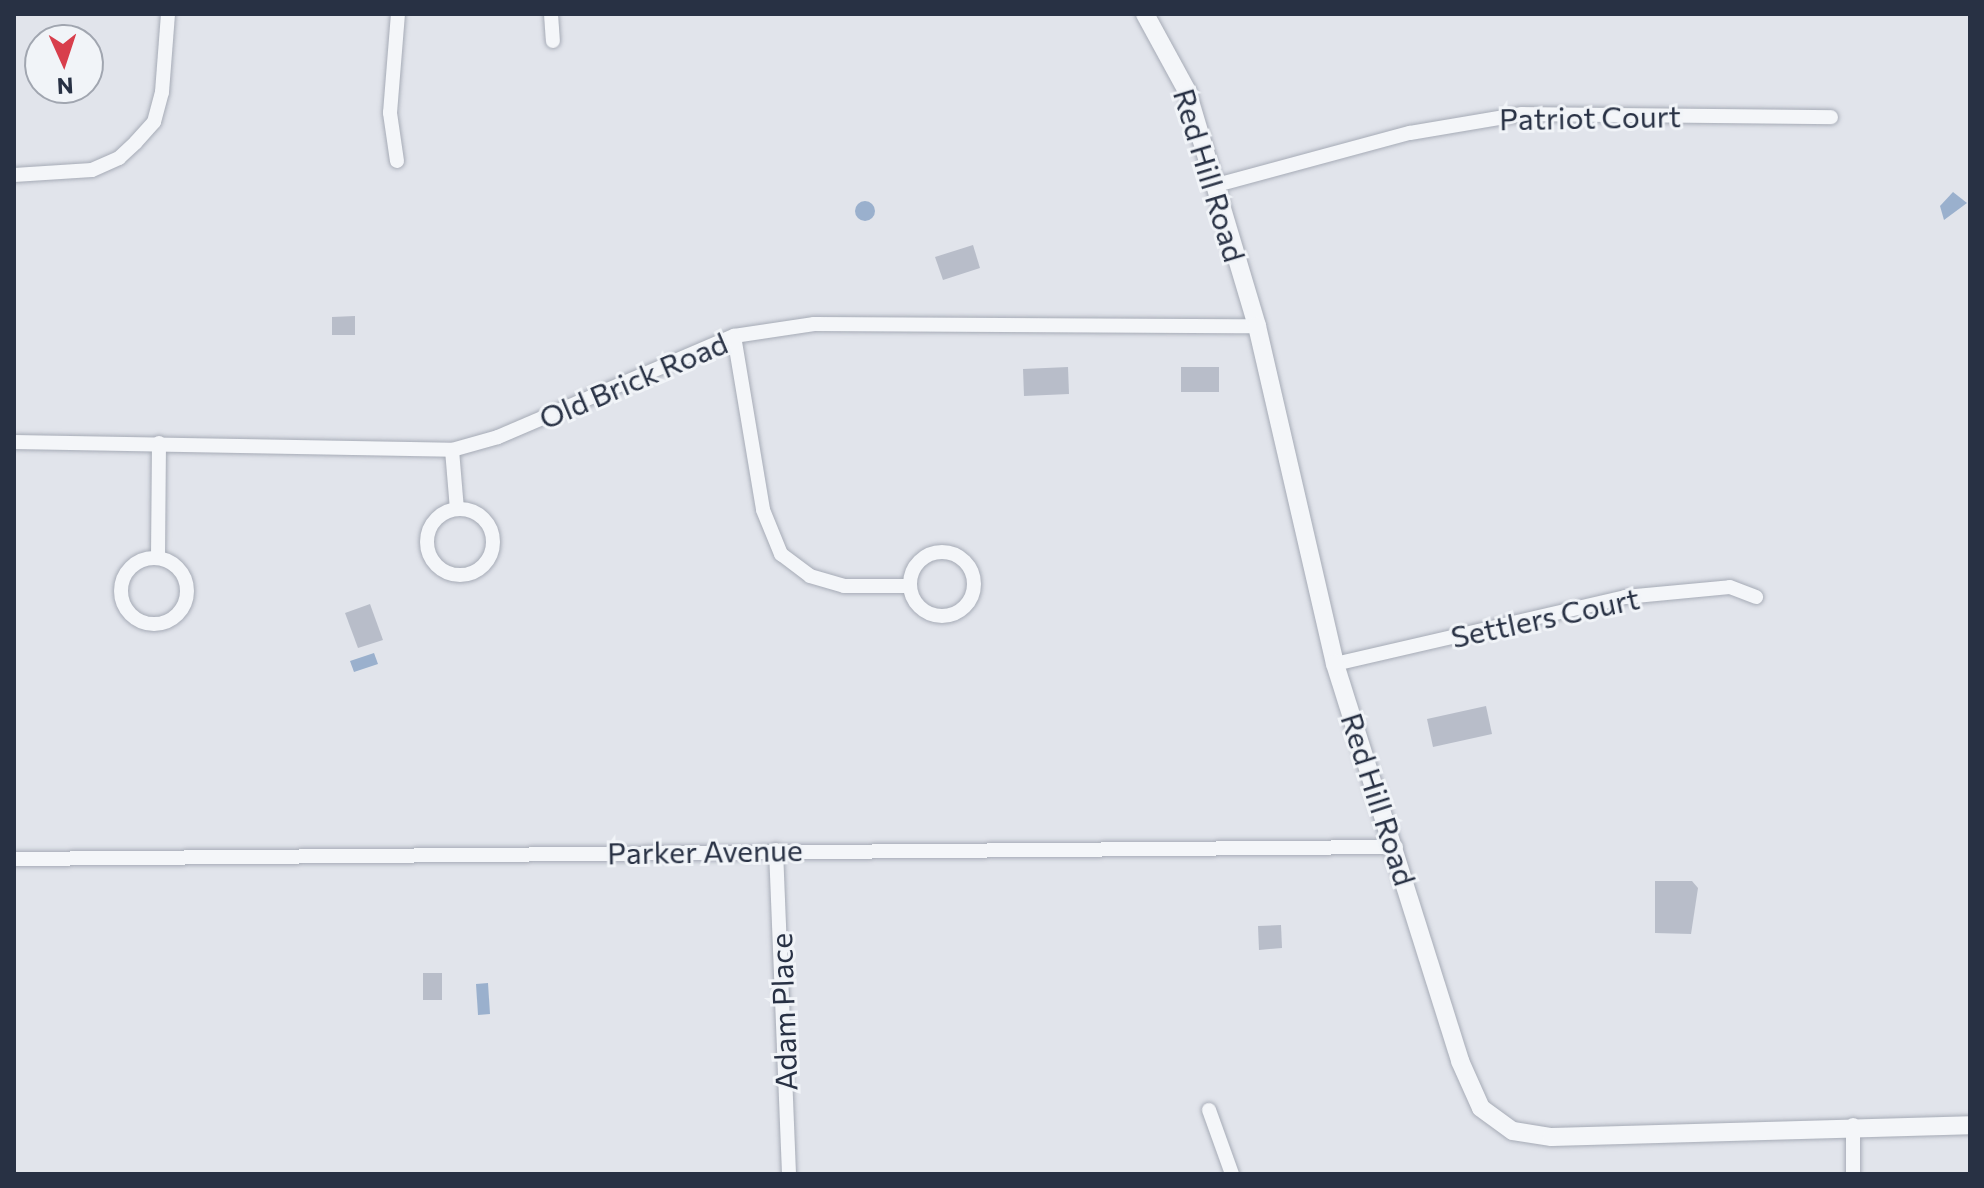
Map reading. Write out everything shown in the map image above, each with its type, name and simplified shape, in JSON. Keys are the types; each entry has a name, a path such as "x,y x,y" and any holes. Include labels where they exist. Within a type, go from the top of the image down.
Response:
{"street":[{"path":"14,175 92,170 119,158 136,142 154,122 162,92 168,14"},
{"path":"397,161 390,113 398,14"},
{"path":"551,14 553,41"},
{"name":"Red Hill Road","path":"1145,14 1187,91 1257,326 1335,664 1396,847 1460,1061 1481,1108 1513,1131 1561,1137 1853,1125 1970,1125"},
{"name":"Patriot Court","path":"1213,186 1410,133 1522,114 1831,117"},
{"name":"Old Brick Road","path":"14,442 452,450 498,437 734,336 814,324 1257,326"},
{"path":"734,336 763,510 781,554 810,576 844,586 909,586"},
{"path":"158,557 159,443"},
{"path":"452,450 457,509"},
{"path":"457,509 479,515 493,541 485,564 460,576 439,568 426,542 433,523 457,509"},
{"path":"938,552 962,557 974,578 971,600 948,616 919,607 909,586 918,562 938,552"},
{"path":"158,557 178,568 187,597 173,618 151,624 124,606 121,585 131,566 158,557"},
{"name":"Settlers Court","path":"1335,664 1625,597 1730,587 1756,597"},
{"name":"Parker Avenue","path":"14,859 1396,847"},
{"name":"Adam Place","path":"776,850 789,1174"},
{"path":"1209,1110 1232,1174"},
{"path":"1853,1125 1853,1174"}],"water":[{"path":"1953,192 1967,203 1944,220 1940,206"},
{"path":"861,201 869,201 875,211 869,221 861,221 855,215 855,207"},
{"path":"374,653 378,664 354,672 350,661"},
{"path":"488,983 490,1014 478,1015 476,984"}],"building":[{"path":"973,245 980,268 943,280 935,257"},
{"path":"355,316 355,335 332,335 332,317"},
{"path":"1068,367 1069,394 1024,396 1023,369"},
{"path":"1181,367 1219,367 1219,392 1181,392"},
{"path":"370,604 383,640 358,648 345,613"},
{"path":"1486,706 1492,734 1433,747 1427,719"},
{"path":"1655,881 1692,881 1698,888 1691,934 1655,933"},
{"path":"1281,925 1282,948 1259,950 1258,926"},
{"path":"423,973 442,973 442,1000 423,1000"}]}
